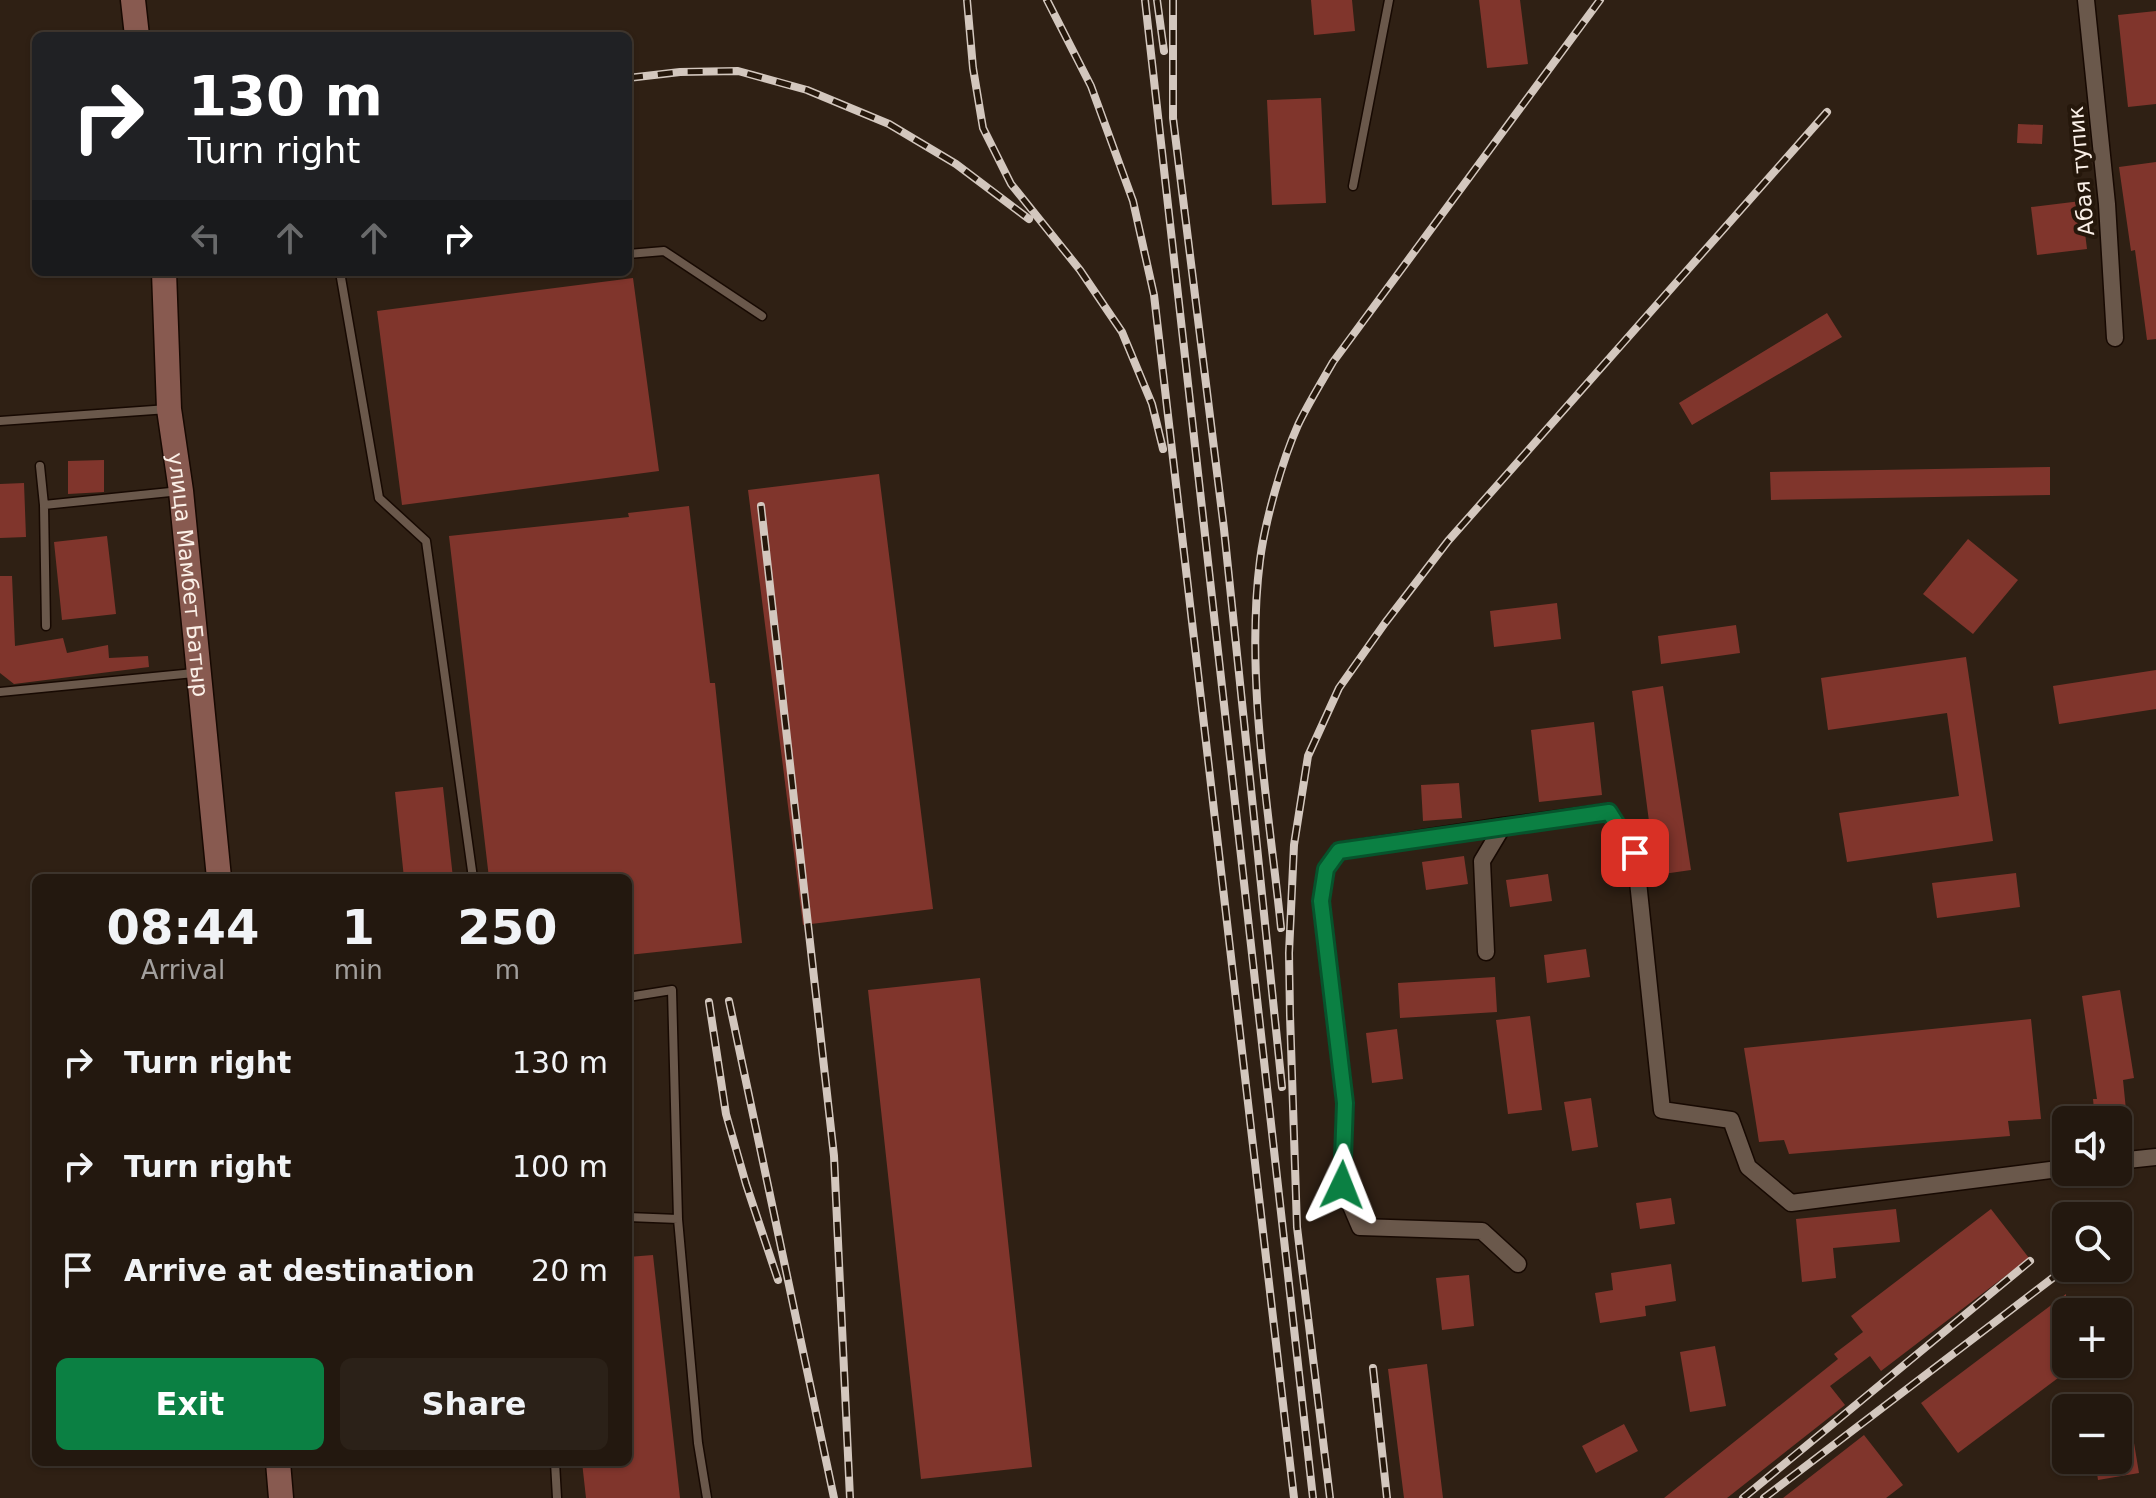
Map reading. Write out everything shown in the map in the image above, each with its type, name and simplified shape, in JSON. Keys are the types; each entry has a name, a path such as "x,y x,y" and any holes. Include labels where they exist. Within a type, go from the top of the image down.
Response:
{"main road":[{"path":"133,0 137,32"},
{"name":"улица Мамбет Батыр","path":"164,276 169,409 181,491 219,874"},
{"path":"278,1466 281,1498"}],"street":[{"name":"Абая тупик","path":"2086,0 2107,204 2115,338"},
{"path":"1518,1264 1482,1231 1360,1227 1342,1185 1345,1103 1321,901 1326,869 1339,851 1609,812 1635,853 1662,1110 1731,1120 1748,1167 1791,1203 2052,1170"},
{"path":"1486,952 1482,861 1503,826"},
{"path":"2132,1160 2156,1157"}],"lane":[{"path":"1353,186 1389,0"},
{"path":"632,254 664,251 762,316"},
{"path":"341,276 379,498 426,541 472,874"},
{"path":"0,421 169,409"},
{"path":"40,466 44,505 46,626"},
{"path":"44,505 181,491"},
{"path":"0,692 199,673"},
{"path":"632,996 672,990 678,1219 698,1443 707,1498"},
{"path":"632,1217 678,1219"},
{"path":"555,1466 557,1498"}],"building":[{"path":"1311,0 1352,0 1355,31 1314,35"},
{"path":"1479,0 1520,0 1528,64 1487,68"},
{"path":"2156,11 2156,104 2128,107 2118,15"},
{"path":"1321,98 1326,203 1272,205 1267,100"},
{"path":"2018,124 2043,125 2042,144 2017,143"},
{"path":"2156,162 2156,339 2147,340 2135,250 2131,251 2119,167"},
{"path":"2081,201 2087,249 2037,255 2031,207"},
{"path":"633,278 659,471 402,505 377,311"},
{"path":"1827,313 1842,337 1692,425 1679,403"},
{"path":"104,460 104,492 68,494 68,461"},
{"path":"2050,467 2050,495 1771,500 1770,472"},
{"path":"879,474 933,909 803,925 748,490"},
{"path":"24,483 26,537 0,538 0,484"},
{"path":"689,506 710,683 715,683 742,943 632,955 632,874 489,874 449,536 629,517 628,513"},
{"path":"107,536 116,614 62,620 54,542"},
{"path":"1968,539 2018,580 1973,634 1923,594"},
{"path":"0,576 12,576 15,646 63,638 67,653 108,645 109,658 148,656 149,667 14,684 0,673"},
{"path":"1557,603 1561,639 1494,647 1490,611"},
{"path":"1736,625 1740,653 1661,664 1658,636"},
{"path":"1966,657 1993,841 1847,862 1839,813 1959,796 1947,713 1828,730 1821,678"},
{"path":"2156,670 2156,709 2059,724 2053,686"},
{"path":"1663,686 1691,870 1656,875 1632,691"},
{"path":"1594,722 1602,795 1539,802 1531,730"},
{"path":"1459,783 1462,818 1423,821 1421,785"},
{"path":"443,787 453,874 404,874 395,792"},
{"path":"1464,856 1468,884 1426,890 1422,862"},
{"path":"2016,873 2020,907 1937,918 1932,883"},
{"path":"1548,874 1552,901 1510,907 1506,880"},
{"path":"1586,949 1590,977 1547,983 1544,955"},
{"path":"1495,977 1497,1012 1400,1018 1398,983"},
{"path":"980,978 1032,1467 921,1479 868,990"},
{"path":"2120,990 2134,1078 2123,1080 2126,1106 2094,1106 2093,1099 2097,1099 2082,996"},
{"path":"1530,1016 1542,1110 1508,1114 1496,1020"},
{"path":"2031,1019 2041,1119 2008,1121 2010,1136 1789,1154 1784,1140 1759,1142 1744,1048"},
{"path":"1397,1029 1403,1079 1372,1083 1366,1033"},
{"path":"1591,1098 1598,1147 1572,1151 1564,1102"},
{"path":"1671,1198 1675,1224 1640,1229 1636,1203"},
{"path":"1896,1209 1900,1242 1833,1248 1836,1278 1802,1282 1796,1219"},
{"path":"1991,1209 2029,1258 1881,1371 1870,1356 1830,1386 1845,1405 1727,1498 1664,1498 1838,1359 1834,1354 1863,1332 1851,1316"},
{"path":"653,1255 680,1498 586,1498 582,1466 632,1466 632,1257"},
{"path":"1671,1264 1676,1301 1645,1306 1646,1316 1600,1323 1595,1293 1613,1290 1611,1273"},
{"path":"1469,1275 1474,1326 1442,1330 1436,1278"},
{"path":"2052,1305 2052,1378 2058,1378 1958,1453 1921,1403"},
{"path":"1715,1346 1726,1406 1690,1412 1680,1352"},
{"path":"1427,1364 1443,1498 1404,1498 1388,1369"},
{"path":"1624,1424 1638,1451 1596,1473 1582,1446"},
{"path":"2132,1431 2139,1473 2098,1480 2097,1474 2132,1474"},
{"path":"1864,1435 1903,1485 1886,1498 1783,1498"}],"railway":[{"path":"967,0 973,68 983,128 1011,184 1080,270 1122,332 1152,404 1163,449"},
{"path":"1047,0 1091,86 1133,201 1154,295 1294,1498"},
{"path":"1145,0 1313,1498"},
{"path":"1157,0 1164,51"},
{"path":"1173,0 1173,118 1224,529 1282,1087"},
{"path":"1281,928 1260,744 1255,651 1262,544 1286,456 1302,417 1333,362 1600,0"},
{"path":"632,78 680,72 738,71 807,90 889,124 956,164 1029,219"},
{"path":"1330,1498 1297,1227 1290,1015 1289,953 1294,845 1308,756 1339,688 1448,541 1827,112"},
{"path":"761,506 834,1156 850,1498"},
{"path":"729,1001 834,1498"},
{"path":"709,1002 726,1114 778,1280"},
{"path":"1743,1498 2030,1261"},
{"path":"1764,1498 2052,1279"},
{"path":"1373,1368 1387,1498"}],"route":[{"path":"1342,1185 1345,1103 1321,901 1326,869 1339,851 1609,812 1635,853"}]}
